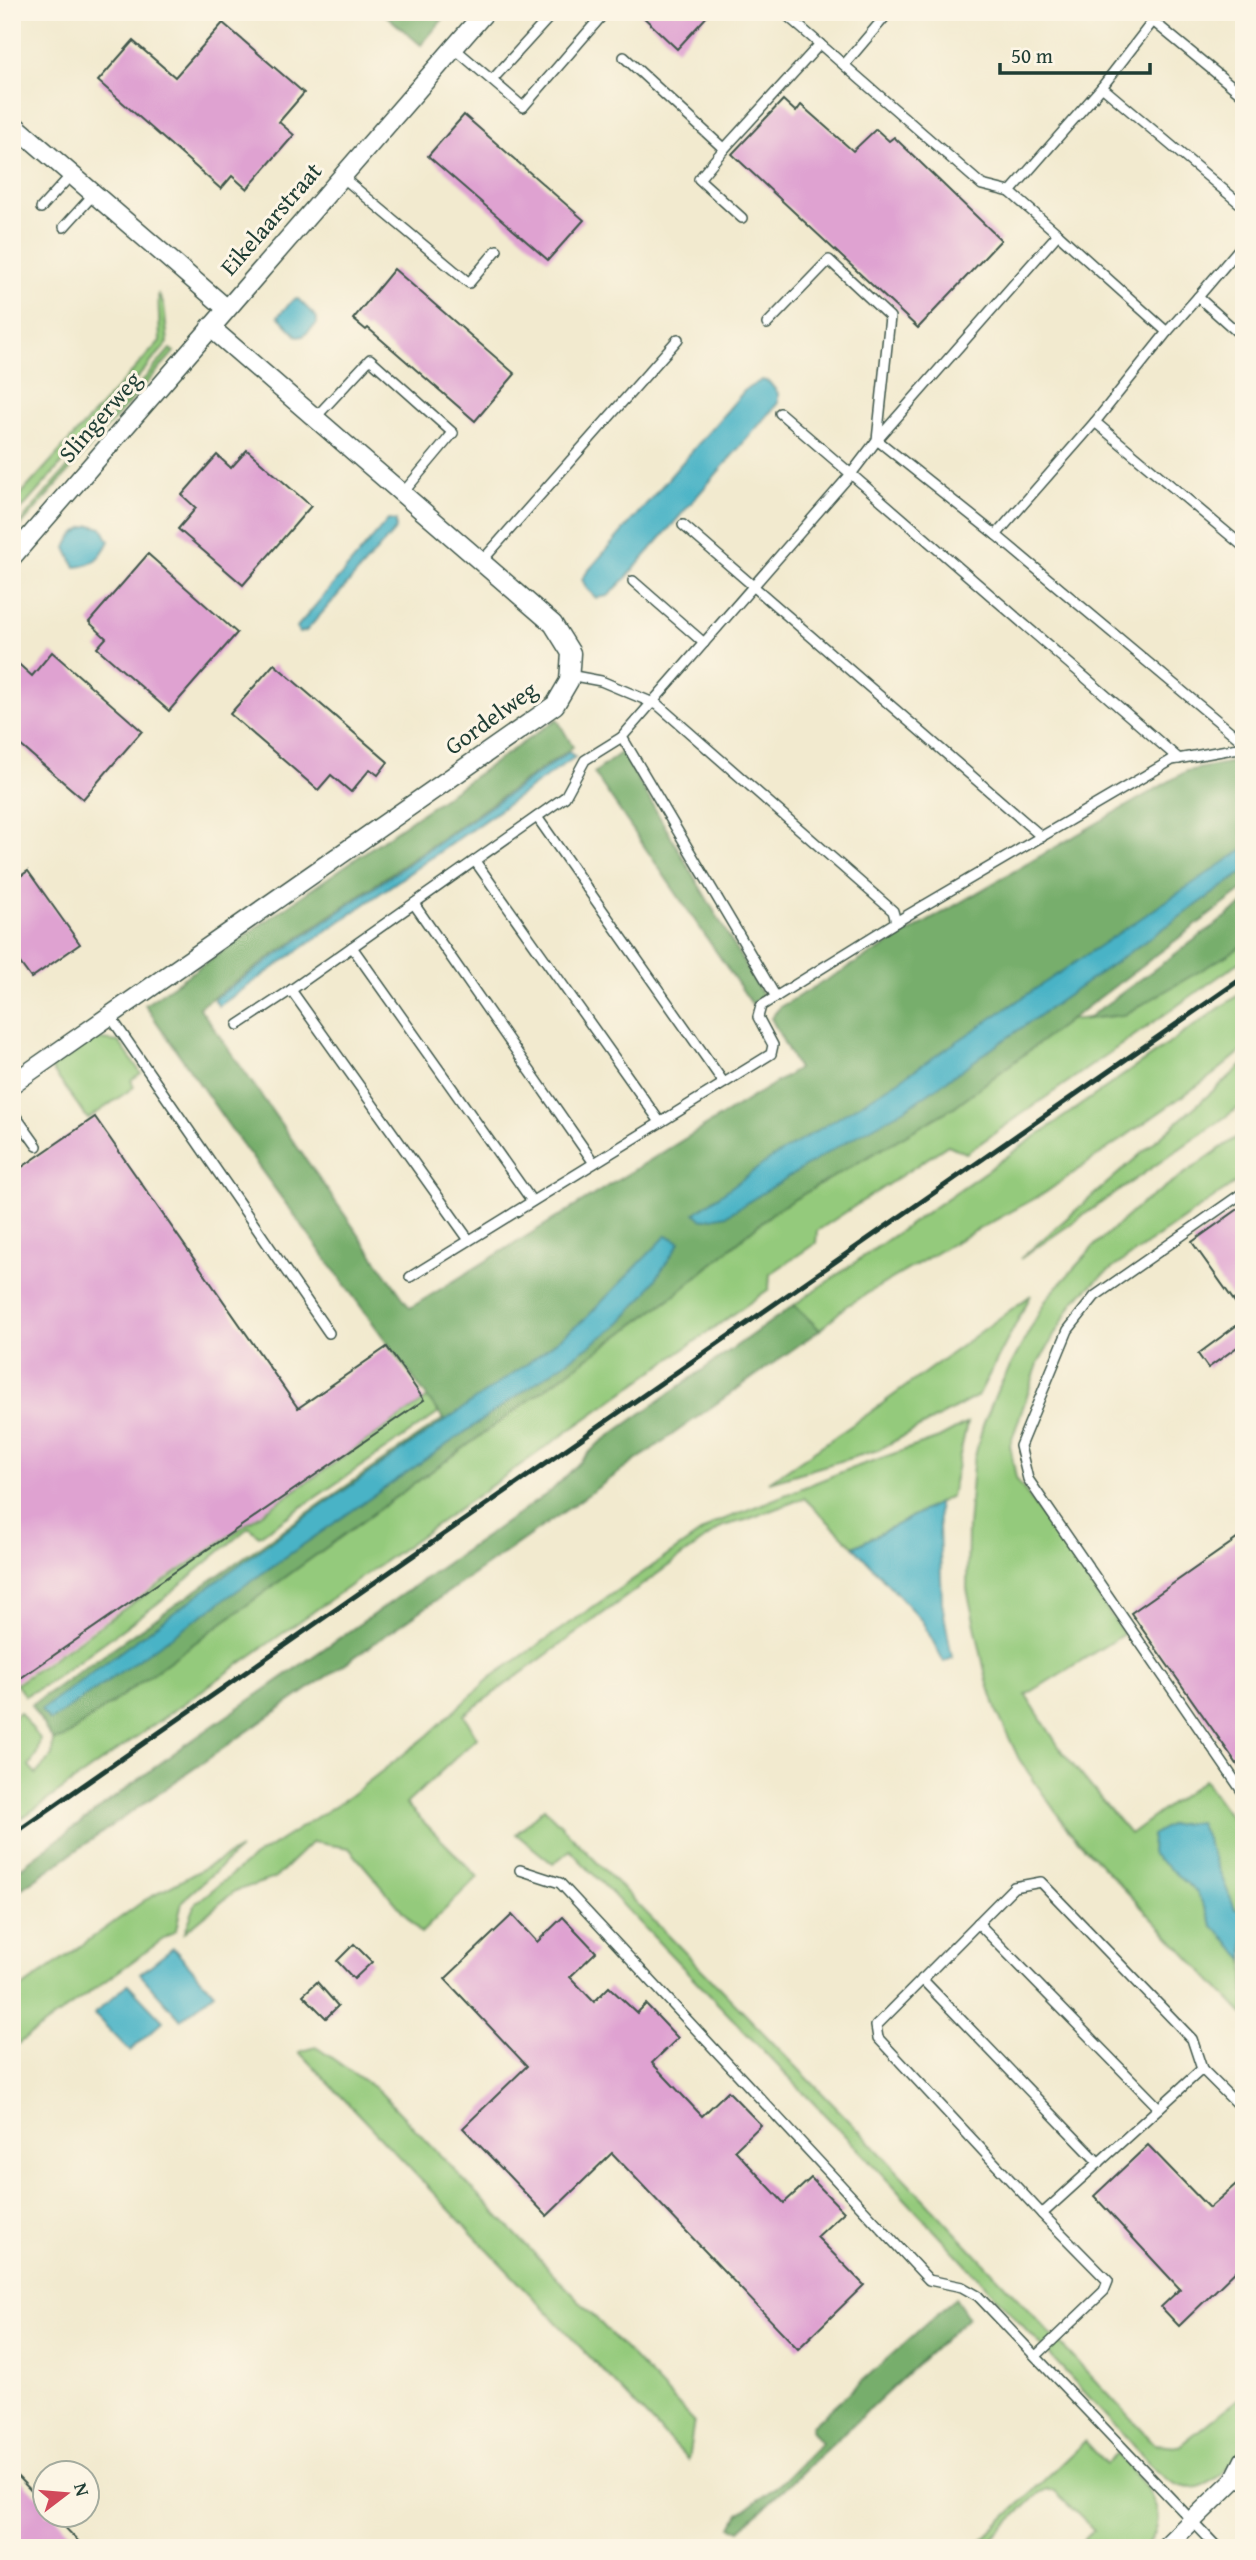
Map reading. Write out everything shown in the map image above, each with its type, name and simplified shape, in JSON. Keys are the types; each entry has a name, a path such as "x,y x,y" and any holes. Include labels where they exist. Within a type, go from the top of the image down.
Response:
{"street":[{"name":"Eikelaarstraat","path":"12,123 226,309 485,12"},
{"name":"Slingerweg","path":"12,557 226,309"},
{"name":"Gordelweg","path":"12,1084 555,705 569,681 571,653 553,624 210,327"},
{"path":"1164,2548 1239,2478 1244,2460"}],"lane":[{"path":"492,80 554,12"},
{"path":"454,48 523,107 600,18 594,12"},
{"path":"783,12 982,185 1010,192 1167,332"},
{"path":"844,65 890,12"},
{"path":"1146,12 1153,21 1244,96"},
{"path":"1010,192 1102,87 1153,21"},
{"path":"742,218 699,179 820,44"},
{"path":"624,57 724,149"},
{"path":"1102,87 1244,207"},
{"path":"41,208 72,174"},
{"path":"341,176 469,283 496,250"},
{"path":"64,227 94,194"},
{"path":"238,1025 565,797 585,760 622,737 1058,234"},
{"path":"996,536 1244,243"},
{"path":"767,324 829,260 890,317 877,440"},
{"path":"1198,297 1244,338"},
{"path":"481,562 678,339"},
{"path":"314,418 370,359 453,433 402,494"},
{"path":"780,413 1179,759"},
{"path":"1095,422 1244,547"},
{"path":"877,440 996,536 1244,745"},
{"path":"682,525 1042,836"},
{"path":"633,581 704,643"},
{"path":"569,676 601,681 658,705 893,911 896,922"},
{"path":"622,737 776,997"},
{"path":"410,1277 771,1054 773,1045 758,1017 761,1006 896,922 1172,760 1244,745"},
{"path":"537,817 724,1083"},
{"path":"475,861 660,1122"},
{"path":"414,904 594,1163"},
{"path":"352,947 532,1201"},
{"path":"291,990 469,1240"},
{"path":"110,1016 329,1333"},
{"path":"12,1111 37,1146"},
{"path":"1244,1192 1095,1296 1068,1330 1020,1447 1028,1479 1244,1794"},
{"path":"520,1870 560,1883 929,2280 962,2287 978,2296 1217,2548"},
{"path":"1036,2356 1104,2291 1108,2281 878,2038 876,2026 1014,1887 1041,1882 1192,2039 1202,2069 1244,2111"},
{"path":"978,1923 1159,2108"},
{"path":"922,1979 1099,2162"},
{"path":"1042,2214 1202,2069"}],"green space":[{"path":"382,12 449,12 421,45"},
{"path":"158,293 164,305 168,343 12,520 12,504 160,341"},
{"path":"170,349 174,352 12,536 12,532"},
{"path":"557,719 573,747 199,1007 410,1308 798,1069 771,1018 780,1007 1187,771 1232,762 1244,772 1244,889 954,1107 776,1210 676,1294 62,1739 53,1740 31,1705 443,1419 229,1126 145,1005"},
{"path":"622,752 763,996 752,1004 594,773"},
{"path":"1244,904 1244,944 1236,950 1124,1015 1086,1019"},
{"path":"1244,944 1244,959 966,1153 948,1145 817,1231 816,1243 770,1274 769,1289 12,1825 12,1718 20,1712 40,1739 37,1754 29,1766 36,1774 52,1756 53,1740 62,1739 676,1294 776,1210 954,1107 1068,1020 1124,1015"},
{"path":"1244,991 1244,1049 1214,1074 1045,1193 846,1306 820,1330 794,1305"},
{"path":"93,1039 119,1042 141,1073 131,1080 134,1087 88,1119 51,1068"},
{"path":"1244,1064 1244,1104 1020,1259"},
{"path":"1244,1132 1244,1177 1103,1275 1074,1301 1038,1364 1010,1445 1016,1478 1124,1634 1026,1695 1063,1753 1130,1834 1204,1780 1244,1836 1244,2015 1069,1831 1019,1759 997,1712 987,1681 967,1589 973,1464 983,1425 997,1391 1047,1298 1096,1244 1141,1204"},
{"path":"1031,1295 978,1396 878,1450 769,1482 868,1414"},
{"path":"794,1305 820,1330 12,1895 12,1874 178,1750 551,1491 597,1445"},
{"path":"428,1398 439,1413 259,1536 249,1527 157,1604 45,1685 25,1696 16,1684"},
{"path":"967,1423 951,1496 854,1547 804,1498 723,1526 464,1715 477,1738 406,1804 478,1877 421,1933 349,1848 312,1842 275,1878 235,1891 185,1932 196,1903 251,1859 350,1796 427,1736 490,1678 715,1523 844,1471 939,1438"},
{"path":"544,1808 866,2138 1155,2444 1179,2446 1244,2394 1244,2443 1224,2471 1207,2484 1194,2488 1170,2481 1159,2473 879,2171 570,1850 553,1864 516,1834"},
{"path":"240,1849 182,1901 176,1930 12,2048 12,1995 145,1900"},
{"path":"316,2047 379,2091 694,2421 688,2460 299,2052"},
{"path":"955,2298 968,2317 740,2530 732,2527 739,2514 781,2483 821,2443 811,2430 812,2426"},
{"path":"1085,2441 1106,2464 1117,2454 1152,2498 1158,2522 1154,2535 1144,2548 1076,2548 1094,2530 1055,2492 1047,2489 1039,2493 982,2548 973,2548"}],"water":[{"path":"298,299 317,318 317,324 298,337 278,316 293,300"},
{"path":"762,380 769,382 778,393 778,403 626,578 608,596 596,598 582,579 745,390"},
{"path":"388,520 396,521 396,529 306,631 299,633 297,627"},
{"path":"91,525 102,528 109,541 96,560 75,567 66,548 76,534"},
{"path":"569,752 575,757 219,1006 214,999"},
{"path":"1244,849 1244,872 907,1108 837,1147 727,1215 702,1220 695,1213 769,1160 898,1081"},
{"path":"667,1235 680,1242 646,1294 616,1327 50,1721 41,1710 273,1540 528,1363 585,1319"},
{"path":"938,1503 942,1603 952,1658 944,1662 922,1621 854,1547"},
{"path":"1199,1822 1235,1909 1244,1912 1244,1959 1213,1926 1197,1892 1151,1853 1152,1835 1169,1825"},
{"path":"173,1948 214,1993 181,2020 140,1974"},
{"path":"128,1984 163,2021 130,2051 94,2014"}],"building":[{"path":"638,12 711,12 677,49"},
{"path":"223,23 304,93 279,122 294,135 247,189 232,176 221,189 98,81 133,41 175,77"},
{"path":"783,100 796,112 801,105 853,151 876,129 889,141 894,137 1001,240 918,328 732,154"},
{"path":"464,115 584,220 548,260 428,156"},
{"path":"394,269 515,374 475,421 368,328 366,330 353,319"},
{"path":"247,450 311,506 243,585 178,529 196,508 182,495 195,480 217,455 231,468"},
{"path":"148,554 237,633 169,711 97,648 106,638 89,622"},
{"path":"52,652 142,731 83,799 12,738 12,658 32,676"},
{"path":"274,664 388,762 378,775 370,769 351,792 331,775 318,790 230,714"},
{"path":"28,871 80,944 31,978 12,952 12,882"},
{"path":"95,1117 298,1408 387,1347 424,1400 12,1684 12,1174"},
{"path":"1244,1205 1244,1315 1192,1242"},
{"path":"1244,1320 1244,1342 1208,1368 1198,1354"},
{"path":"1244,1534 1244,1774 1131,1613"},
{"path":"512,1915 537,1942 563,1917 596,1952 570,1977 594,2002 609,1987 637,2013 646,2004 678,2038 652,2063 702,2116 728,2091 761,2125 735,2150 784,2203 811,2178 844,2212 817,2237 864,2285 798,2349 612,2153 547,2216 463,2128 527,2066 445,1979"},
{"path":"354,1944 372,1962 354,1979 337,1961"},
{"path":"317,1982 338,2006 326,2018 303,1995"},
{"path":"1148,2145 1209,2208 1244,2177 1244,2263 1179,2326 1161,2307 1180,2289 1094,2196"},
{"path":"12,2471 32,2492 32,2528 66,2528 85,2548 12,2548"}],"railway":[{"path":"12,1835 1244,977"}]}
